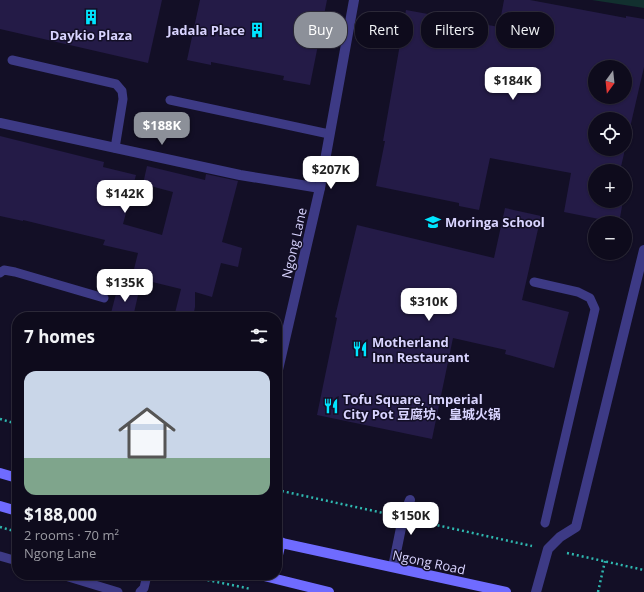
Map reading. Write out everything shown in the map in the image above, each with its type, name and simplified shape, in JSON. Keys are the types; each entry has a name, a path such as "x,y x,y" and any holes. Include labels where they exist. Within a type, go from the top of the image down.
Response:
{"main road":[{"path":"0,473 12,477"},
{"path":"0,506 12,509"},
{"name":"Ngong Road","path":"282,543 506,592"},
{"path":"280,580 302,589 329,592"}],"street":[{"name":"Ngong Lane","path":"282,352 320,188 354,0"},
{"path":"0,123 240,175 320,188"},
{"path":"536,592 548,549 560,537 576,527 644,250"},
{"path":"393,567 403,518 410,500"}],"lane":[{"path":"12,60 116,84 122,91 124,99 115,148"},
{"path":"170,100 329,134"},
{"path":"0,273 4,270 15,272 104,298"},
{"path":"534,282 578,292 590,298 594,309 545,523"},
{"path":"0,556 12,560"},
{"path":"78,580 118,592"},
{"path":"140,592 144,588 146,580"}],"path":[{"path":"0,420 12,423"},
{"path":"282,491 644,570"},
{"path":"0,527 12,531"},
{"path":"598,592 605,561"},
{"path":"207,580 256,590"}],"green space":[{"path":"592,0 644,0 644,8"}],"building":[{"name":"Daykio Plaza","path":"0,0 162,0 148,63 0,29"},
{"name":"Jadala Place","path":"200,0 327,0 325,12 294,12 294,48 317,48 310,85 283,80 284,76 211,62 211,65 187,60"},
{"path":"504,0 530,0 626,18 626,16 644,19 644,67 632,119 632,112 588,112 588,156 623,156 622,164 588,164 588,208 622,208 620,216 588,217 564,212 571,173 490,158 479,210 459,206 459,203 376,186 385,141 383,141 399,48 413,48 413,12 406,12 406,10 421,13 421,48 488,48 488,25 496,26 496,48 554,48 554,12 502,12"},
{"path":"0,136 104,162 103,167 136,175 123,224 162,235 173,192 143,184 147,166 205,180 206,174 238,181 222,242 242,248 238,267 221,263 212,297 195,292 194,312 175,312 181,289 132,277 138,253 103,245 105,240 23,220 0,216"},
{"path":"505,208 541,216 522,300 569,312 554,368 505,354 506,350 453,338 432,439 317,415 337,318 335,317 357,225 494,258"},
{"path":"118,286 139,291 134,312 111,312"}],"place":[{"name":"Daykio Plaza","path":"91,17"},
{"name":"Jadala Place","path":"257,30"},
{"name":"Moringa School","path":"433,222"},
{"name":"Motherland Inn Restaurant","path":"360,349"},
{"name":"Tofu Square, Imperial City Pot 豆腐坊、皇城火锅","path":"331,406"}]}
